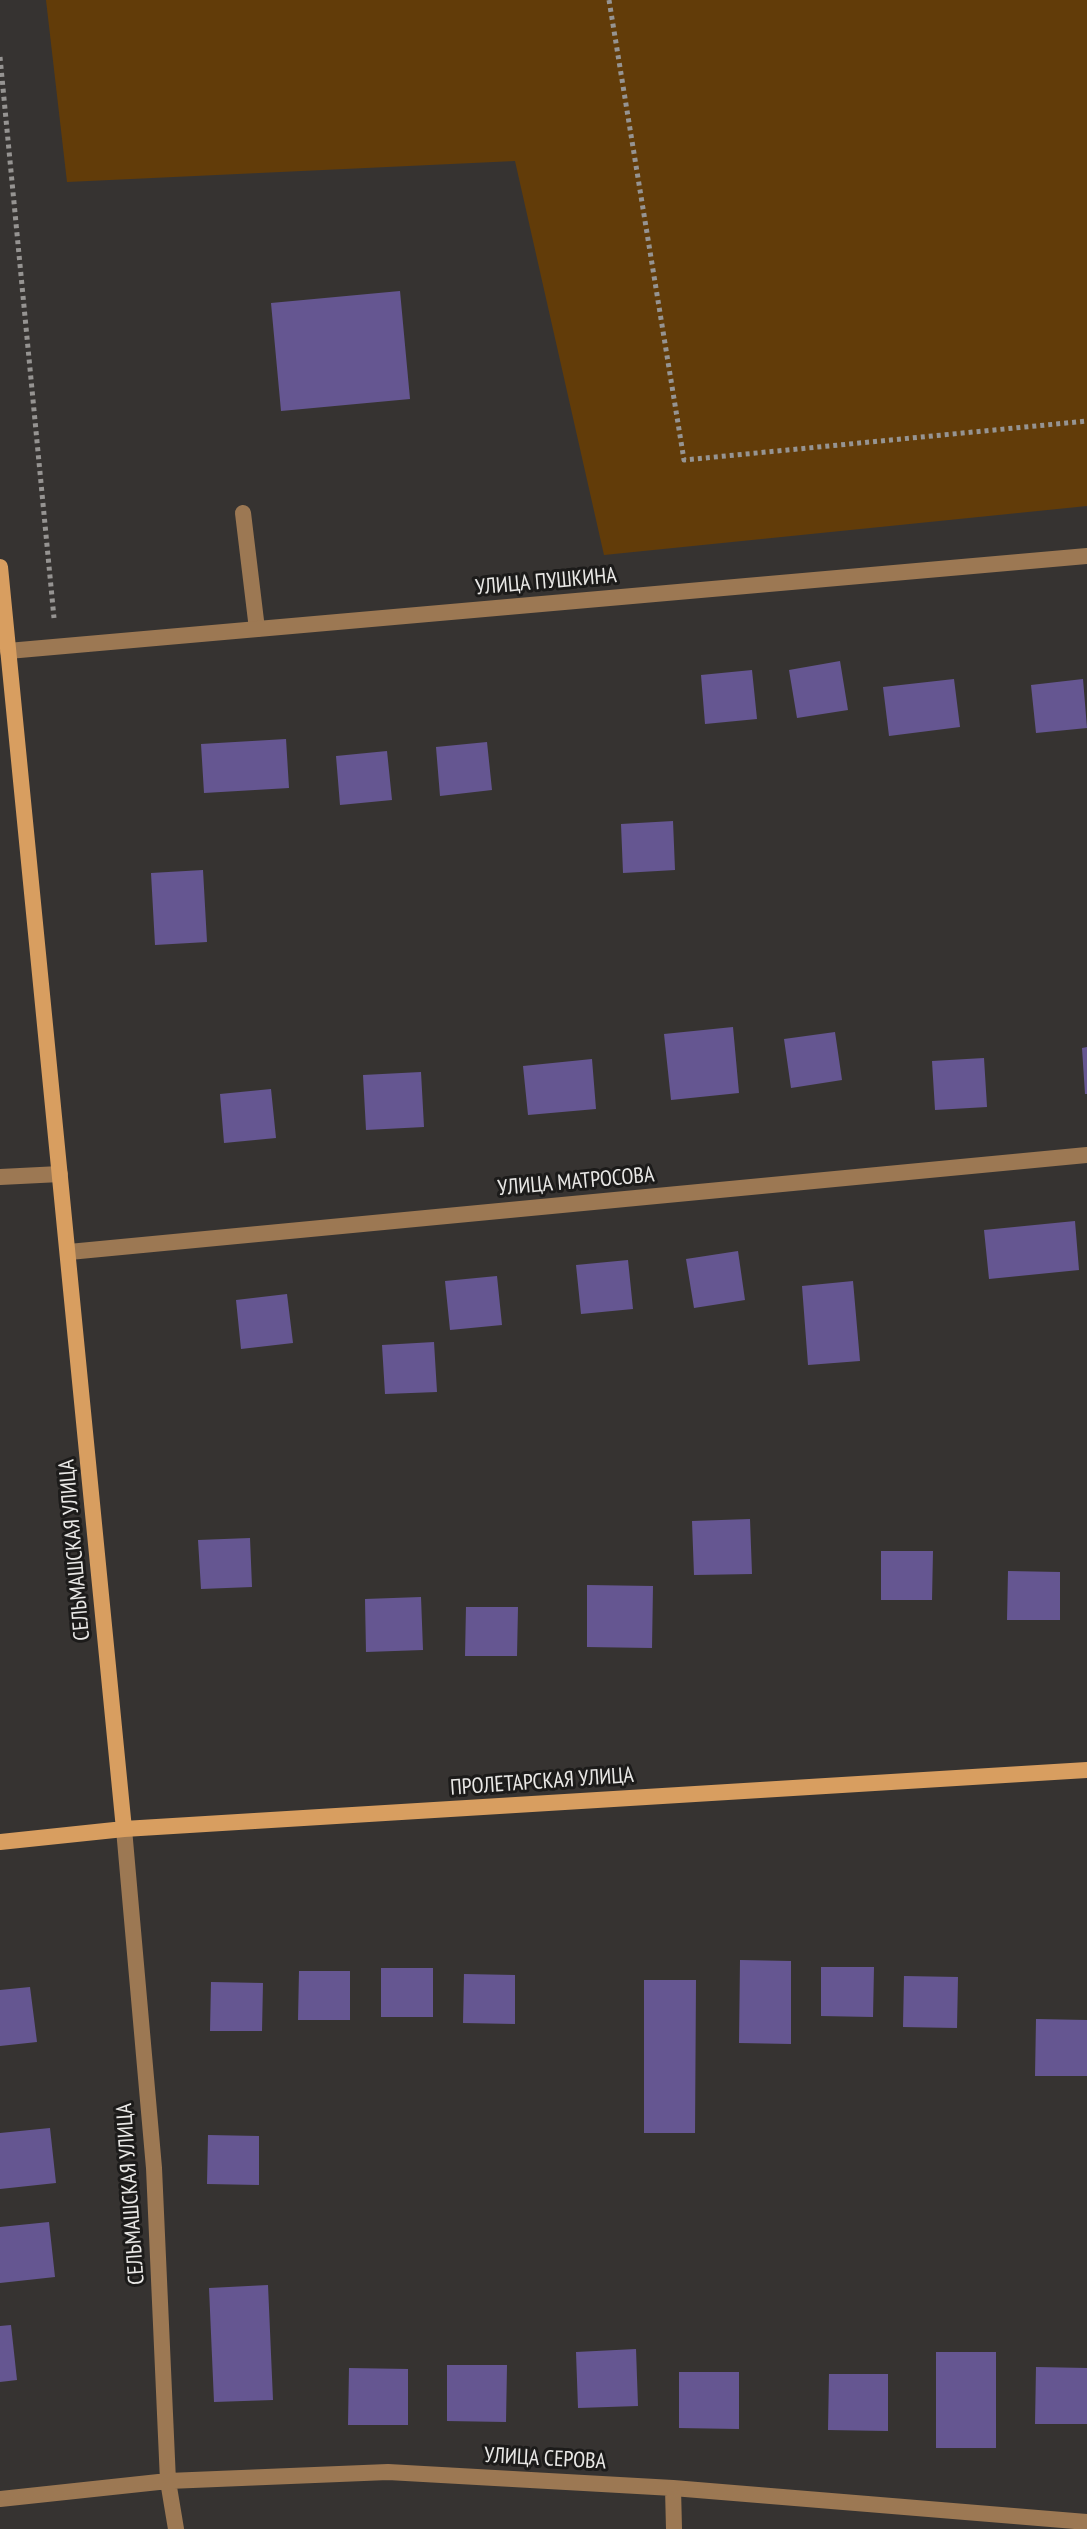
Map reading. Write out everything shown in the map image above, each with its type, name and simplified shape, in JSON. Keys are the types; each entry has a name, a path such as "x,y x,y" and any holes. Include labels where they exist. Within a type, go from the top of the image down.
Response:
{"main road":[{"name":"СЕЛЬМАШСКАЯ УЛИЦА","path":"0,567 124,1829"},
{"name":"ПРОЛЕТАРСКАЯ УЛИЦА","path":"0,1842 124,1829 1087,1770"}],"street":[{"path":"243,513 257,629"},
{"name":"УЛИЦА ПУШКИНА","path":"8,651 1087,556"},
{"name":"УЛИЦА МАТРОСОВА","path":"69,1252 1087,1155"},
{"path":"0,1177 60,1174"},
{"name":"СЕЛЬМАШСКАЯ УЛИЦА","path":"124,1829 154,2168 168,2481 176,2529"},
{"name":"УЛИЦА СЕРОВА","path":"0,2499 168,2481 388,2472 673,2488 1022,2524 1087,2522"},
{"path":"673,2488 674,2529"}],"path":[{"path":"609,0 684,460 1087,421"},
{"path":"0,57 56,647"}],"shaded area":[{"path":"46,0 1087,0 1087,506 604,555 515,161 67,182"}],"building":[{"path":"400,291 410,399 281,411 271,303"},
{"path":"840,661 848,710 797,718 789,670"},
{"path":"752,670 757,719 705,724 701,675"},
{"path":"954,679 960,727 889,736 883,687"},
{"path":"1083,679 1087,728 1036,733 1031,685"},
{"path":"286,739 289,788 204,793 201,744"},
{"path":"487,742 492,790 440,796 436,747"},
{"path":"387,751 392,800 340,805 336,756"},
{"path":"673,821 675,870 623,873 621,824"},
{"path":"203,870 207,942 155,945 151,873"},
{"path":"733,1027 739,1093 671,1100 664,1034"},
{"path":"835,1032 842,1080 791,1088 784,1039"},
{"path":"1087,1047 1087,1094 1085,1094 1082,1048"},
{"path":"984,1058 987,1107 935,1110 932,1061"},
{"path":"592,1059 596,1109 528,1115 523,1066"},
{"path":"421,1072 424,1127 366,1130 363,1075"},
{"path":"271,1089 276,1138 224,1143 220,1094"},
{"path":"1075,1221 1079,1270 989,1279 984,1230"},
{"path":"738,1251 745,1300 694,1308 686,1259"},
{"path":"628,1260 633,1309 581,1314 576,1265"},
{"path":"497,1276 502,1325 450,1330 445,1281"},
{"path":"853,1281 860,1361 808,1365 802,1286"},
{"path":"287,1294 293,1343 241,1349 236,1300"},
{"path":"434,1342 437,1392 385,1394 382,1345"},
{"path":"750,1519 752,1574 694,1575 692,1521"},
{"path":"250,1538 252,1587 201,1589 198,1540"},
{"path":"881,1551 933,1551 932,1600 881,1600"},
{"path":"1008,1571 1060,1572 1060,1620 1007,1620"},
{"path":"587,1585 653,1586 652,1648 587,1647"},
{"path":"421,1597 423,1650 366,1652 365,1599"},
{"path":"466,1607 518,1607 517,1656 465,1656"},
{"path":"740,1960 791,1961 791,2044 739,2043"},
{"path":"821,1967 874,1967 873,2017 821,2016"},
{"path":"381,1968 433,1968 433,2017 381,2017"},
{"path":"299,1971 350,1971 350,2020 298,2020"},
{"path":"464,1974 515,1975 515,2024 463,2023"},
{"path":"904,1976 958,1977 957,2028 903,2027"},
{"path":"644,1980 696,1980 695,2133 644,2133"},
{"path":"211,1982 263,1983 262,2031 210,2031"},
{"path":"30,1987 37,2042 0,2046 0,1990"},
{"path":"1036,2019 1087,2020 1087,2076 1035,2076"},
{"path":"50,2128 56,2183 0,2189 0,2133"},
{"path":"208,2135 259,2136 259,2185 207,2184"},
{"path":"49,2222 55,2277 0,2283 0,2227"},
{"path":"268,2285 273,2400 214,2402 209,2288"},
{"path":"11,2325 17,2380 0,2382 0,2326"},
{"path":"636,2349 638,2406 578,2408 576,2352"},
{"path":"936,2352 996,2352 996,2448 936,2448"},
{"path":"447,2365 507,2365 506,2422 447,2421"},
{"path":"1036,2367 1087,2368 1087,2424 1035,2424"},
{"path":"349,2368 408,2369 408,2425 348,2425"},
{"path":"679,2372 739,2372 739,2429 679,2428"},
{"path":"829,2374 888,2374 888,2431 828,2430"}]}
